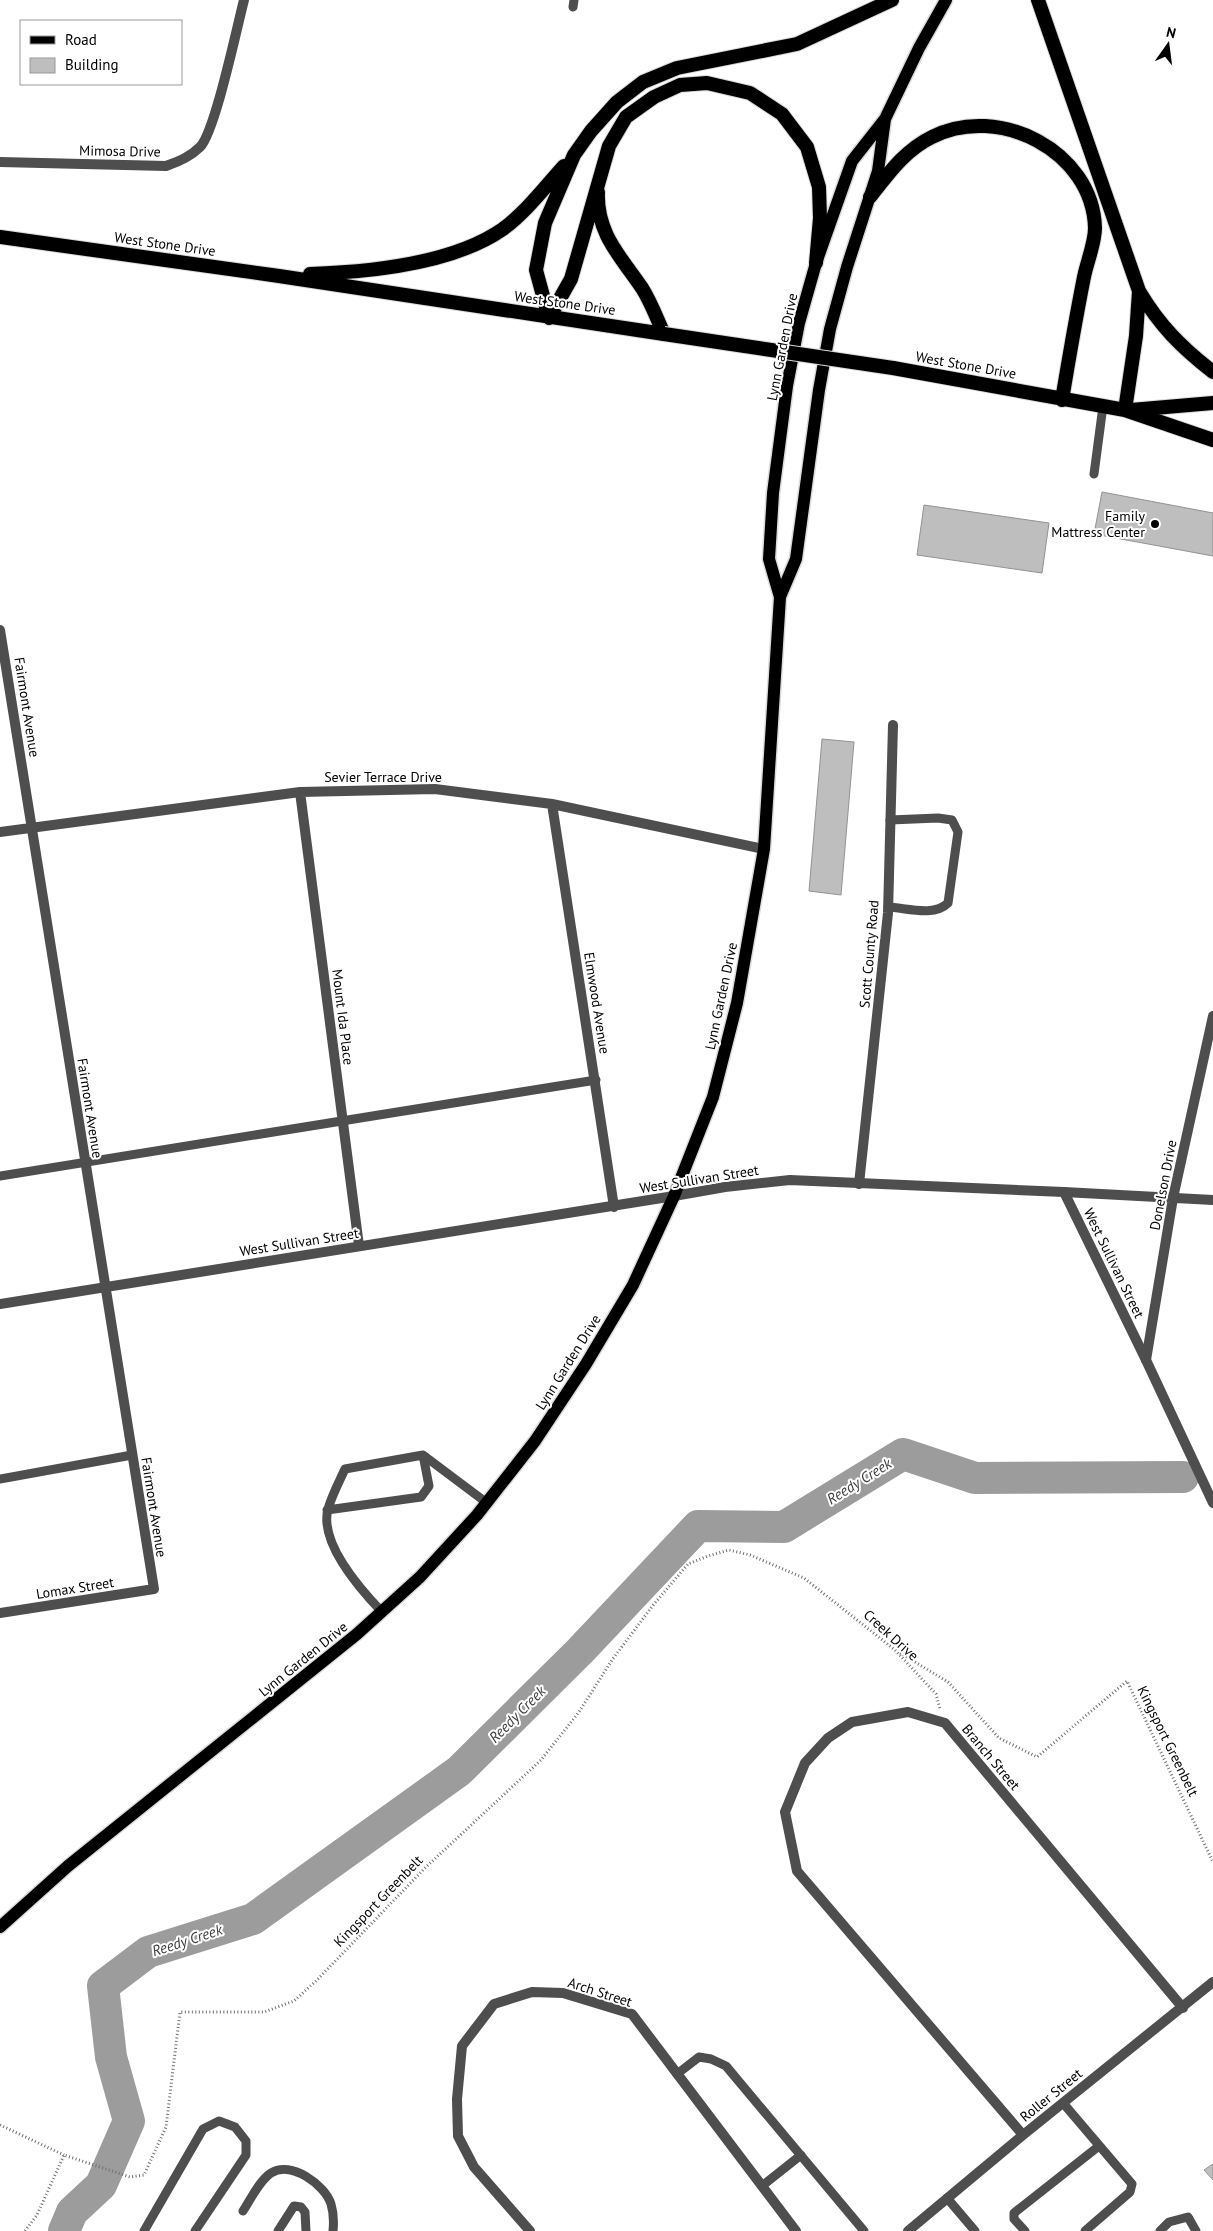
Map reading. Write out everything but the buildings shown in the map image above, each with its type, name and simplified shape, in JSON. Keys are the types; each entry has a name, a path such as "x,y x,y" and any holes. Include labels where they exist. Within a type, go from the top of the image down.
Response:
{"highway":[{"path":"279,276 348,273 416,263 482,241 502,229 521,213 574,155 590,131 617,102 643,82 678,68 797,44 892,0"},
{"path":"1038,0 1139,291 1156,319 1191,355 1213,372"},
{"path":"548,318 571,279 609,146 626,117 654,97 680,85 708,83 750,93 782,114 807,148 819,187 820,218 816,263"},
{"path":"870,197 901,157 932,136 969,126 1009,128 1041,141 1071,167 1089,198 1095,229 1062,400"},
{"path":"548,318 536,270 545,223 574,155"},
{"path":"602,167 598,194 600,217 608,239 624,266 643,289 664,334"},
{"name":"West Stone Drive","path":"0,237 279,276 548,318 893,368 1125,410 1213,440"},
{"path":"1125,410 1136,336 1139,291"},
{"name":"West Stone Drive","path":"1125,410 1213,403"}],"main road":[{"name":"Lynn Garden Drive","path":"780,597 769,559 773,493 799,323 816,263 852,161 885,118 919,48 946,0"},
{"name":"Lynn Garden Drive","path":"1,1924 68,1866 328,1658 420,1577 487,1503 534,1441 590,1356 633,1285 674,1196 716,1087 737,1003 764,849 780,597 796,559 819,390 830,329 847,267 878,171 885,118"}],"street":[{"name":"Mimosa Drive","path":"0,162 166,166 186,159 201,146 212,119 244,0"},
{"name":"Fairmont Avenue","path":"0,630 104,1288 154,1589"},
{"name":"Scott County Road","path":"859,1184 888,907 893,725"},
{"name":"Sevier Terrace Drive","path":"0,832 300,792 435,789 552,804 764,849"},
{"name":"Mount Ida Place","path":"300,792 359,1246"},
{"name":"Elmwood Avenue","path":"552,804 596,1080 614,1207"},
{"name":"Donelson Drive","path":"1146,1360 1173,1198 1213,1016"},
{"name":"West Sullivan Street","path":"0,1304 614,1207 725,1187 790,1180 1064,1192 1146,1360 1213,1504"},
{"path":"1064,1192 1213,1200"},
{"name":"Lomax Street","path":"0,1613 154,1589"},
{"name":"Branch Street","path":"1023,2135 797,1871 785,1812 804,1763 828,1738 852,1722 908,1712 945,1723 1183,2008"},
{"name":"Roller Street","path":"908,2231 1023,2135 1213,1982"},
{"name":"Arch Street","path":"530,2231 474,2167 458,2136 457,2099 462,2046 494,2004 532,1992 564,1992 632,2014 796,2231"}],"lane":[{"path":"1094,474 1103,406"},
{"path":"888,907 932,911 942,910 948,903 958,832 952,820 938,818 890,820"},
{"path":"0,1176 342,1119 596,1080"},
{"path":"0,1479 132,1455"},
{"path":"382,1612 357,1585 328,1536 327,1510 345,1469 423,1455 487,1503"},
{"path":"327,1510 421,1497 429,1486 423,1455"},
{"path":"677,2074 699,2057 711,2059 726,2066 864,2231"},
{"path":"1062,2104 1132,2184 1130,2192 1085,2231"},
{"path":"144,2231 203,2129 219,2121 235,2127 246,2141 246,2155 195,2231"},
{"path":"1025,2231 1014,2219 1014,2213 1099,2146"},
{"path":"762,2186 801,2155"},
{"path":"243,2211 260,2185 272,2173 290,2168 305,2175 331,2202 335,2220 332,2231"},
{"path":"947,2198 976,2231"},
{"path":"278,2231 294,2206 301,2207 305,2212 306,2231"},
{"path":"1160,2231 1169,2222 1188,2217 1196,2231"},
{"path":"326,2231 335,2220"}],"path":[{"name":"Kingsport Greenbelt","path":"0,2125 88,2164 130,2177 144,2175 166,2127 180,2012 264,2012 294,2001 318,1980 426,1868 541,1760 579,1712 612,1660 654,1604 688,1564 729,1550 766,1560 804,1578"},
{"name":"Creek Drive","path":"804,1578 896,1650 936,1694 945,1723"},
{"name":"Kingsport Greenbelt","path":"896,1650 948,1682 999,1738 1036,1756 1126,1681 1213,1862"},
{"path":"25,2231 37,2215 64,2155"}],"waterway":[{"name":"Reedy Creek","path":"64,2231 72,2212 101,2185 129,2121 111,2057 103,1986 148,1952 253,1919 459,1771 580,1651 698,1526 784,1527 903,1454 975,1478 1183,1477"}],"place":[{"name":"Family Mattress Center","path":"1155,524"}]}
